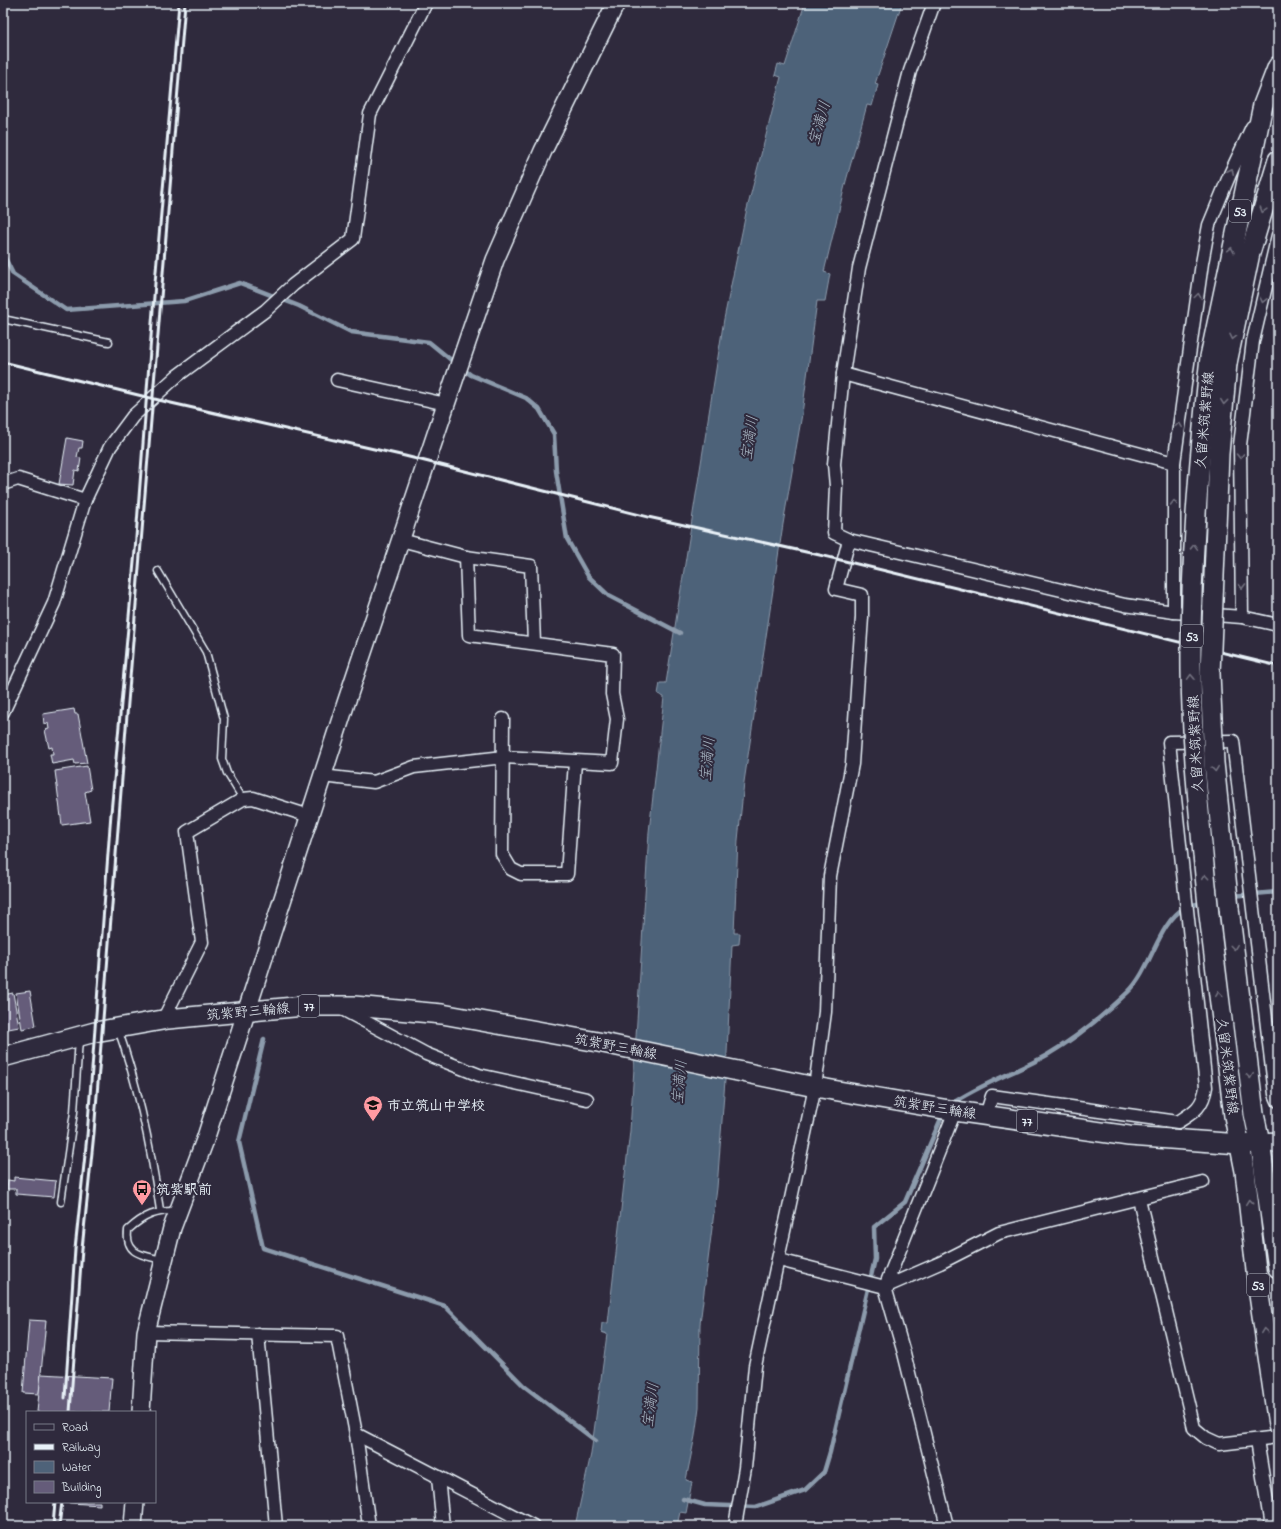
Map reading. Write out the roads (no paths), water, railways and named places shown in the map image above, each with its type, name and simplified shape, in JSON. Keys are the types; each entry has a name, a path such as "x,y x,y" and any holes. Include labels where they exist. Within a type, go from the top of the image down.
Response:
{"main road":[{"name":"久留米筑紫野線","path":"1278,66 1263,105 1219,360 1200,451 1195,528 1191,671 1195,768 1209,915 1234,1116 1245,1171 1258,1288 1278,1425"},
{"name":"久留米筑紫野線","path":"1278,160 1219,360 1219,454 1210,673 1214,763 1229,908 1254,1114 1269,1142 1278,1268"},
{"name":"筑紫野三輪線","path":"3,1056 118,1027 163,1020 304,1006 354,1006 442,1014 616,1046 815,1087 955,1111 1128,1136 1240,1144 1269,1142"}],"street":[{"path":"3,712 54,603 84,500 110,447 132,416 177,376 268,309 286,291 353,239 370,114 426,3"},
{"path":"141,1411 146,1332 172,1228 205,1140 322,776 446,404 495,260 543,151 616,3"},
{"path":"934,3 910,71 859,268 843,374 834,464 836,486 834,533 848,540 1125,605 1174,612 1242,617 1278,625"},
{"path":"1174,612 1174,463 1209,225 1230,174 1263,105"},
{"path":"1242,617 1240,444 1253,341 1278,235"},
{"path":"843,374 1174,463"},
{"path":"337,380 446,404"},
{"path":"3,484 18,479 84,500"},
{"path":"401,540 466,558 531,566 534,643"},
{"path":"735,1526 745,1468 755,1366 815,1087 825,1012 830,876 852,764 862,617 862,595 836,589 848,540"},
{"path":"322,776 374,782 414,767 504,757 612,763 617,719 612,694 613,654 469,635 466,558"},
{"path":"503,719 504,757 501,838 502,854 511,869 521,874 567,874 575,762"},
{"path":"986,1115 992,1096 1178,1122 1200,1106 1205,1096 1206,1087 1169,742 1233,741 1275,1094 1278,1101"},
{"path":"163,1020 202,942 187,832 244,799 252,798 303,814"},
{"path":"337,1006 426,1054 479,1075 587,1099"},
{"path":"947,1526 904,1353 885,1287 955,1111"},
{"path":"779,1260 885,1287 940,1263 999,1233 1203,1182"},
{"path":"1139,1199 1194,1428 1206,1438 1219,1444 1278,1437"},
{"path":"146,1332 337,1336 356,1434 370,1526"},
{"path":"258,1334 276,1526"},
{"path":"356,1434 438,1478 533,1526"},
{"path":"1257,1440 1271,1526"},
{"path":"438,1478 443,1526"},
{"path":"133,1526 135,1503"}],"lane":[{"path":"3,319 109,342"},
{"path":"158,570 206,652 224,719 222,759 227,773 244,799"},
{"path":"118,1027 132,1068 146,1123 160,1210"},
{"path":"61,1202 74,1112 79,1036"},
{"path":"164,1260 137,1253 131,1249 127,1238 128,1230 134,1224 160,1210 178,1211"}],"water":[{"name":"宝満川","path":"805,3 902,3 875,84 878,85 872,106 867,105 846,181 824,272 830,274 825,301 817,301 802,414 783,524 744,782 738,840 734,933 740,933 739,944 732,945 727,1053 717,1188 700,1324 699,1407 686,1480 692,1482 686,1513 680,1512 677,1526 575,1526 591,1454 607,1334 601,1332 602,1323 608,1323 630,1131 649,832 664,697 658,694 660,683 666,683 724,319 746,213 781,77 775,75 778,64 785,66"}],"waterway":[{"path":"3,254 13,274 66,310 184,301 240,283 299,306 351,332 429,342 456,364"},
{"path":"462,368 471,375 526,398 539,409 554,434 556,471 567,539 588,576 609,596 680,633"},
{"path":"1232,896 1278,892"},
{"path":"950,1105 973,1091 1047,1055 1100,1018 1119,1001 1136,982 1161,935 1176,914 1186,907 1203,902"},
{"path":"264,1039 239,1142 263,1248 445,1306 524,1386 596,1441"},
{"path":"683,1499 705,1505 756,1507 805,1490 824,1472 875,1259 874,1227 905,1202 943,1114"}],"railway":[{"path":"65,1398 75,1249 87,1136 111,813 135,551 155,283 179,3"},
{"path":"70,1411 82,1249 94,1133 185,3"},
{"path":"3,362 171,403 405,456 648,517 824,556 1278,666"},
{"path":"53,1526 55,1503"},
{"path":"59,1526 62,1503"}],"place":[{"name":"市立筑山中学校","path":"373,1122"},
{"name":"筑紫駅前","path":"142,1206"}]}
